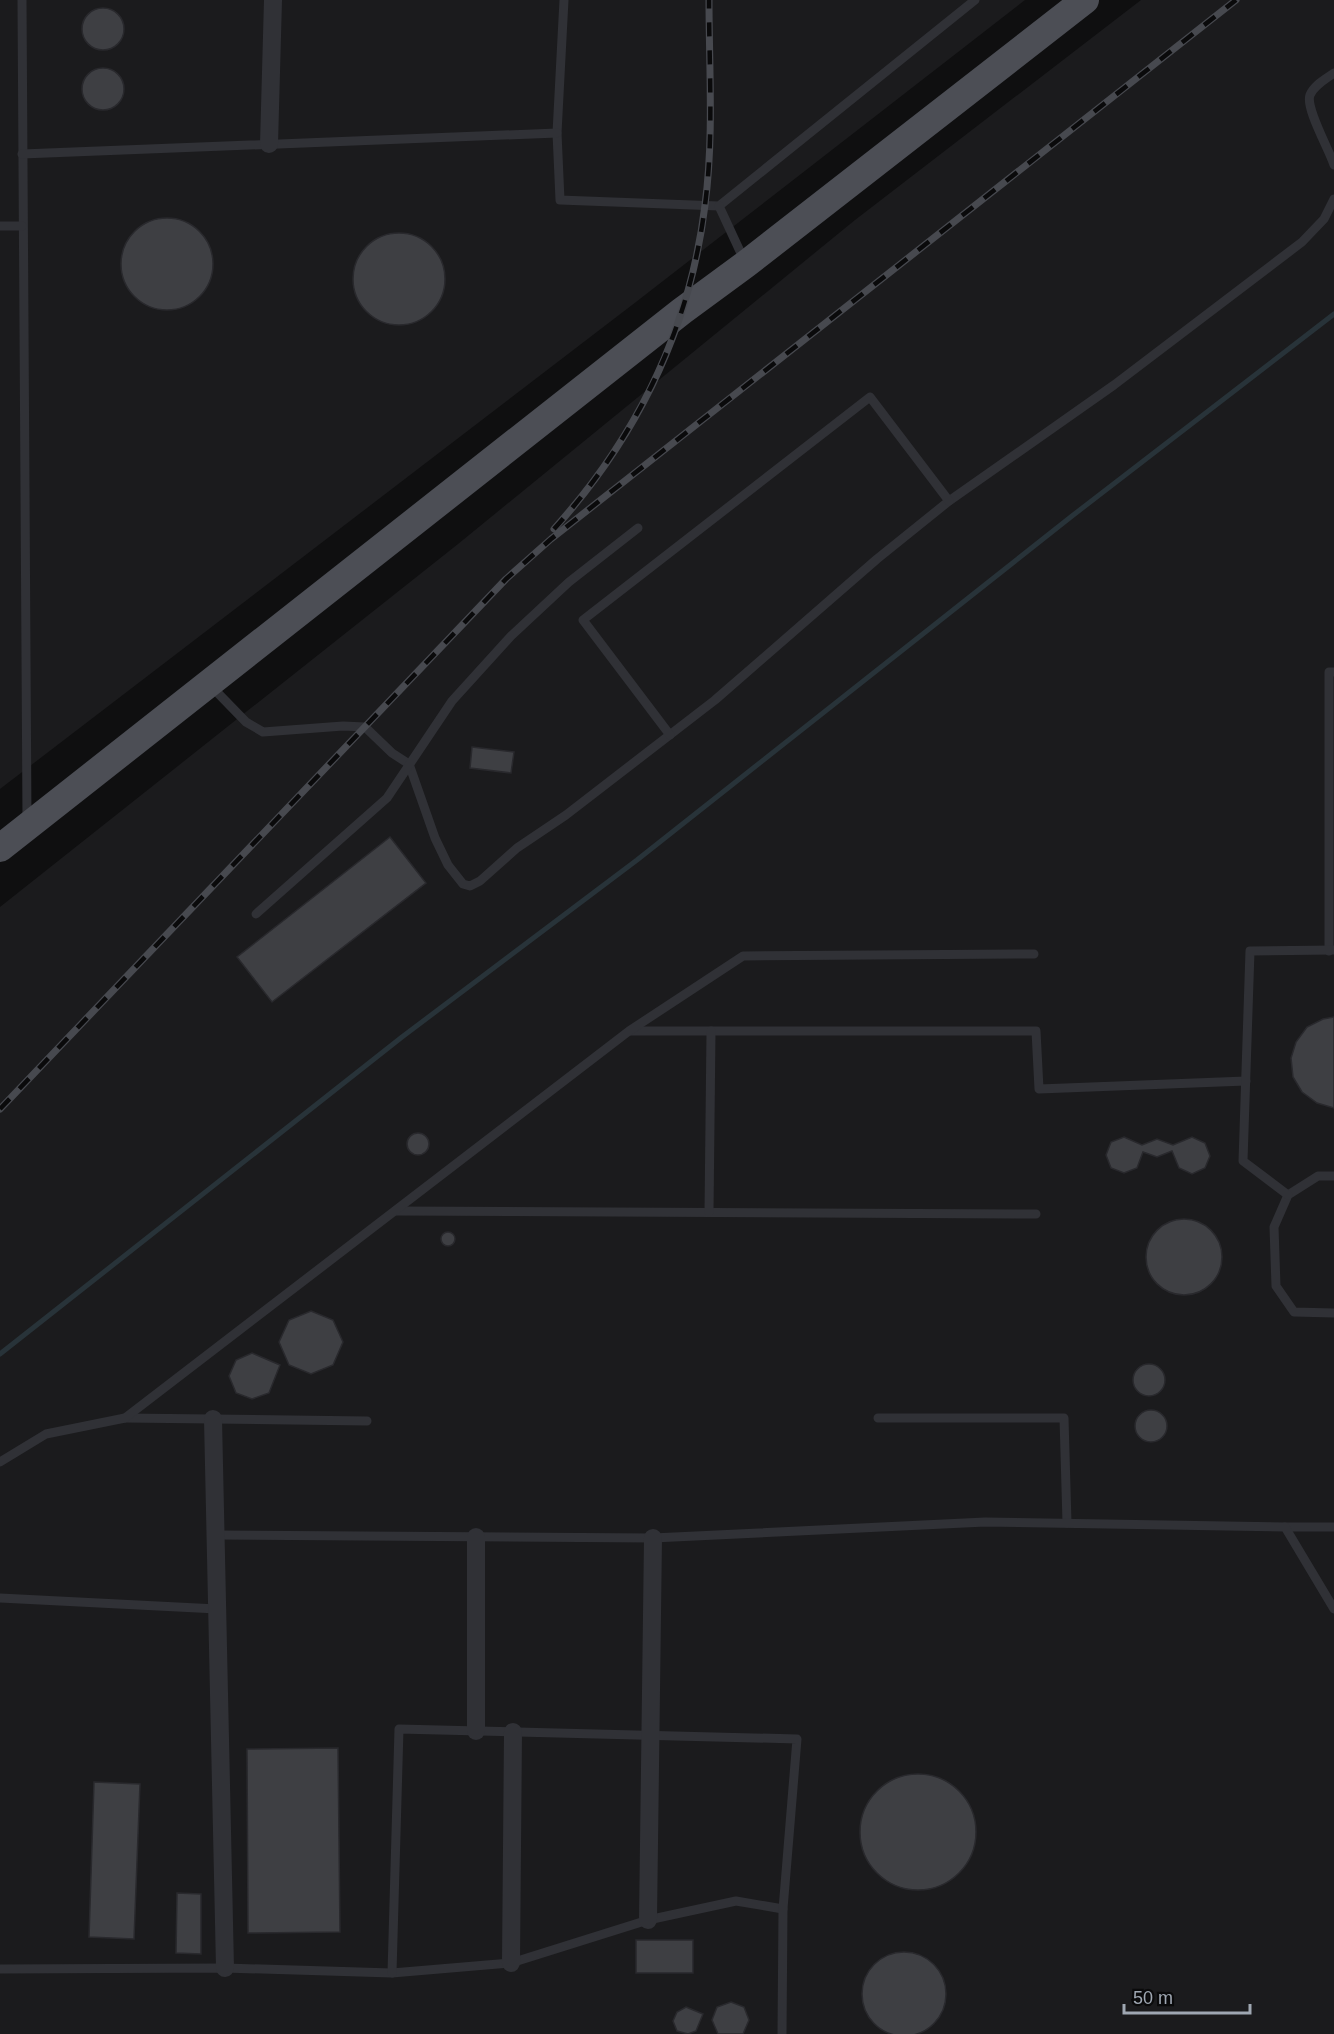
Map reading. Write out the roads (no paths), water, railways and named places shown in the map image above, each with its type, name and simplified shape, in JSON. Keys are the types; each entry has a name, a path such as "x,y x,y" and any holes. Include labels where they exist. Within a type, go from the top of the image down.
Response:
{"main road":[{"path":"0,848 682,311 746,264 1085,0"}],"street":[{"path":"269,144 273,0"},
{"path":"213,1419 225,1968"},
{"path":"476,1537 476,1731"},
{"path":"648,1920 653,1538"},
{"path":"511,1962 513,1732"}],"lane":[{"path":"22,0 27,826"},
{"path":"564,0 557,133 560,200 719,206 975,0"},
{"path":"1334,73 1316,86 1309,96 1309,107 1334,165"},
{"path":"22,154 557,133"},
{"path":"208,684 246,722 263,732 365,727 392,753 409,764 420,798 448,865 463,884 470,885 480,881 517,848 566,815 715,700 949,501 1114,385 1302,242 1324,219 1334,199"},
{"path":"719,206 746,264"},
{"path":"0,226 22,226"},
{"path":"670,735 583,620 870,397 949,501"},
{"path":"256,914 387,798 452,701 511,636 569,582 638,528"},
{"path":"1288,1195 1243,1161 1250,951 1332,951 1329,672 1334,672"},
{"path":"125,1418 629,1030 743,956 1034,954"},
{"path":"629,1030 1036,1030 1039,1089 1246,1081"},
{"path":"709,1212 711,1030"},
{"path":"1334,1176 1318,1176 1288,1195 1274,1227 1276,1286 1294,1312 1334,1313"},
{"path":"394,1211 1036,1214"},
{"path":"0,1462 46,1434 125,1418 367,1421"},
{"path":"878,1418 1064,1418 1067,1523"},
{"path":"215,1535 653,1538 985,1522 1334,1527"},
{"path":"1285,1527 1334,1610"},
{"path":"0,1598 217,1609"},
{"path":"392,1973 399,1729 797,1739 783,1909 782,2034"},
{"path":"0,1969 225,1968 392,1973 511,1962 648,1920 736,1901 783,1909"}],"waterway":[{"path":"0,1354 402,1037 637,860 1072,516 1334,314"}],"railway":[{"path":"554,529 584,494 634,418 655,379 673,337 687,295 698,250 708,179 709,0"},
{"path":"0,1109 506,579 551,539 1236,0"}]}
